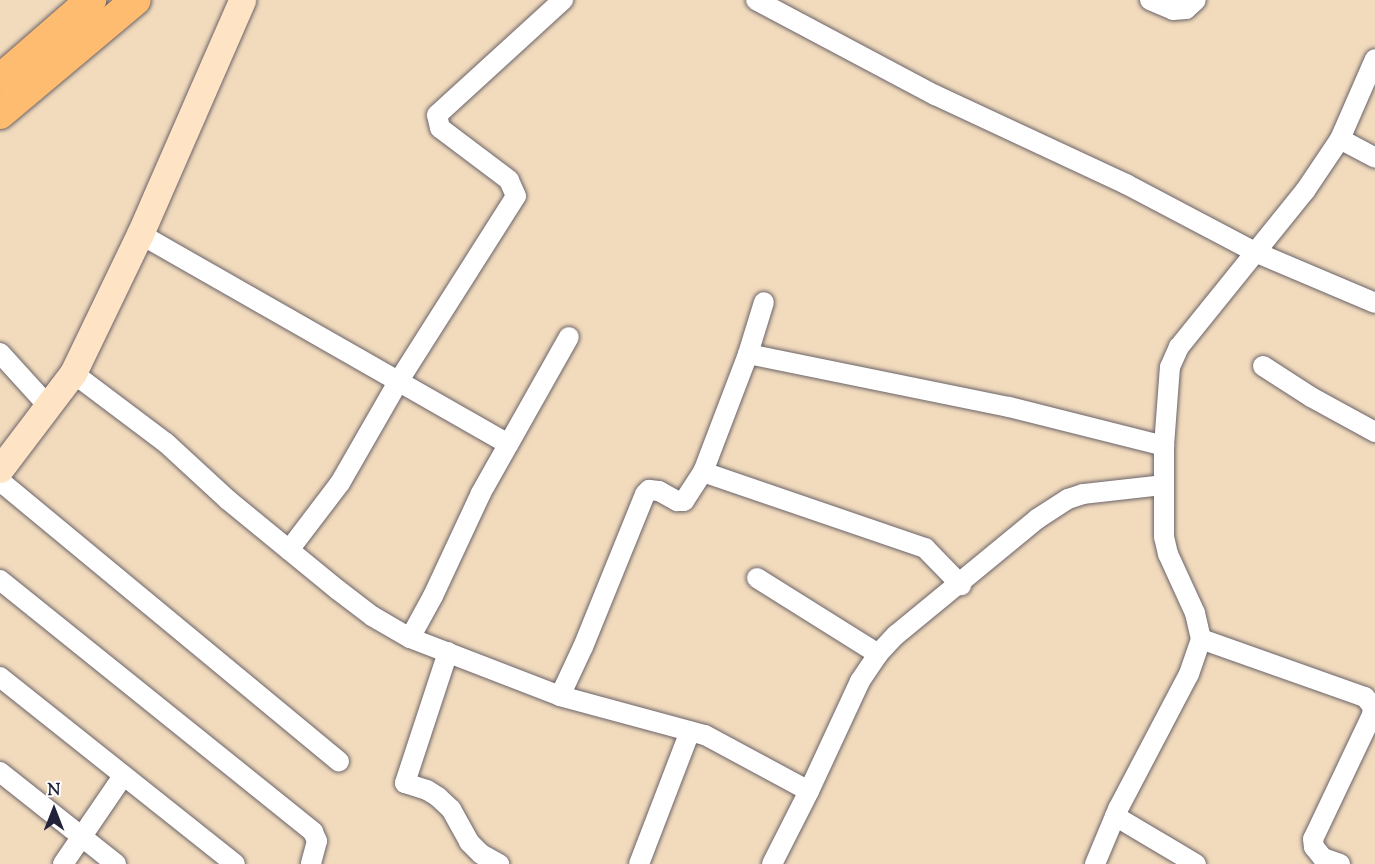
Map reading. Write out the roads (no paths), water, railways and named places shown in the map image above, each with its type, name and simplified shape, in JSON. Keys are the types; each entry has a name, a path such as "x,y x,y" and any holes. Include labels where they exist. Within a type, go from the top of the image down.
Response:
{"main road":[{"path":"0,79 92,0"},
{"path":"0,114 136,0"},
{"path":"0,469 73,373 140,234 242,0"}],"street":[{"path":"289,550 340,483 398,382 475,258 513,205 516,196 509,180 440,128 437,115 563,0"},
{"path":"756,0 935,95 1126,184 1255,252 1375,303"},
{"path":"1150,0 1173,10 1186,9 1196,0"},
{"path":"1095,864 1115,816 1189,674 1201,639 1195,613 1168,554 1164,537 1164,446 1170,367 1179,347 1305,190 1340,140 1375,59"},
{"path":"1340,140 1375,158"},
{"path":"140,234 508,444"},
{"path":"560,696 583,647 645,494 653,490 677,501 684,501 703,472 748,354 765,302"},
{"path":"410,638 434,596 481,493 569,337"},
{"path":"0,353 48,406"},
{"path":"748,354 1009,407 1164,446"},
{"path":"1263,366 1311,397 1375,432"},
{"path":"73,373 166,443 228,500 372,616 410,638 560,696 719,741 808,791"},
{"path":"703,472 925,548 961,585"},
{"path":"0,482 339,761"},
{"path":"772,864 860,681 878,654 896,635 961,585 1037,519 1068,500 1083,494 1163,485"},
{"path":"757,578 878,654"},
{"path":"0,580 313,832 317,841 311,864"},
{"path":"1201,639 1365,697 1372,696 1372,715 1312,839 1314,847 1323,858 1340,864"},
{"path":"448,652 405,783 427,790 438,797 451,809 469,842 481,854 499,864"},
{"path":"0,677 236,864"},
{"path":"639,864 690,731"},
{"path":"0,772 116,864"},
{"path":"63,864 123,776"},
{"path":"1115,816 1196,864"}]}
